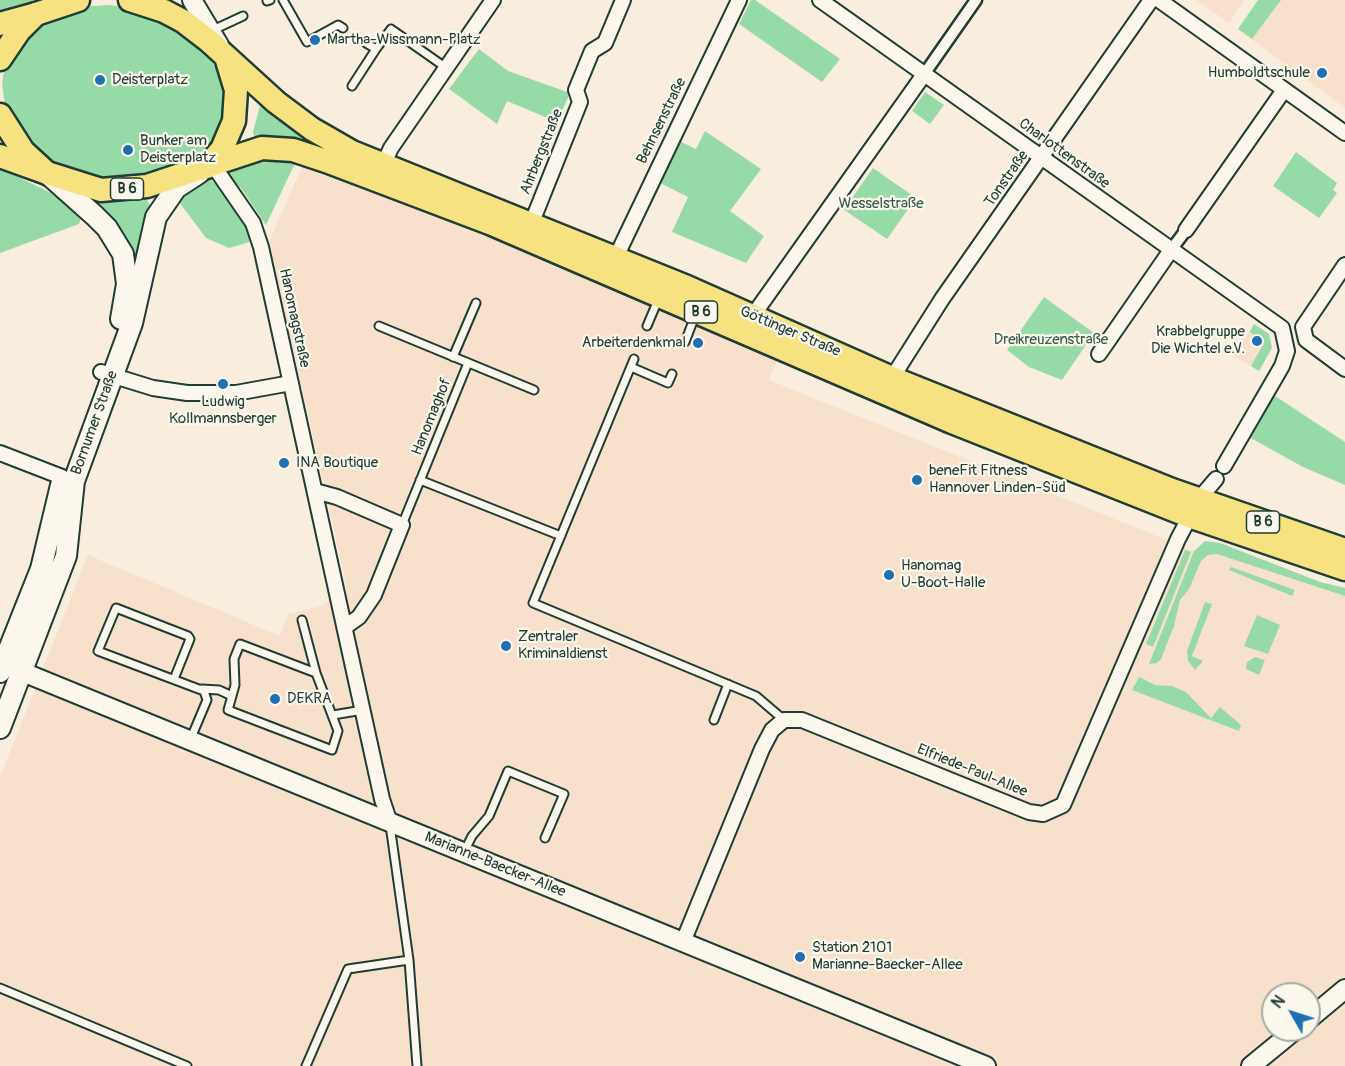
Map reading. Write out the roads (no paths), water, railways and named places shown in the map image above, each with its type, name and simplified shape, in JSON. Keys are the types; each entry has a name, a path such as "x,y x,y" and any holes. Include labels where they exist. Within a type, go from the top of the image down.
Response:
{"main road":[{"path":"0,24 78,0"},
{"name":"B 6","path":"130,0 164,11 183,21 226,57"},
{"path":"0,59 12,39 36,14"},
{"path":"209,166 222,149 234,121 236,90 226,57"},
{"name":"Göttinger Straße","path":"226,57 276,102 312,129 352,152 616,257 1194,508 1345,569"},
{"name":"B 6","path":"0,115 23,151 47,173"},
{"name":"Göttinger Straße","path":"209,166 262,148 293,150 492,224 952,422 1194,508 1345,550"},
{"name":"B 6","path":"0,156 87,187 116,190 147,186 209,166"},
{"name":"Bornumer Straße","path":"2,668 41,569 62,477 141,292 150,233 156,217 176,188 209,166"},
{"name":"Bornumer Straße","path":"0,728 66,555 74,481 107,374 126,301 127,284 123,254 107,228 47,173"}],"street":[{"path":"192,0 226,57"},
{"path":"383,165 391,148 445,67 493,0"},
{"name":"Ahrbergstraße","path":"532,222 580,102 576,90 592,51 606,43 623,0"},
{"name":"Behnsenstraße","path":"616,257 739,0"},
{"name":"Charlottenstraße","path":"820,0 1282,328 1287,351 1282,366 1224,466"},
{"path":"755,317 759,307 976,0"},
{"name":"Tonstraße","path":"892,378 942,299 1151,0"},
{"path":"1159,0 1345,133"},
{"path":"1099,354 1284,90"},
{"name":"Hanomagstraße","path":"209,166 253,223 261,248 390,823"},
{"path":"1345,265 1306,321 1303,334 1311,344 1345,369"},
{"path":"107,374 153,388 187,393 236,393 291,383"},
{"path":"0,453 62,477"},
{"path":"1194,508 1216,479"},
{"path":"315,491 337,497 402,525 374,595 359,617 345,627"},
{"name":"Elfriede-Paul-Allee","path":"784,720 802,720 1029,812 1043,814 1055,811 1066,801 1194,508"},
{"name":"Marianne-Baecker-Allee","path":"2,668 23,672 986,1066"},
{"path":"683,942 762,748 772,730 784,720"},
{"path":"1321,1009 1345,989"},
{"path":"1251,1066 1280,1042"}],"lane":[{"path":"283,0 307,42 338,25 343,28"},
{"path":"210,32 243,16"},
{"path":"352,86 380,40 391,29 445,67"},
{"path":"366,43 376,49"},
{"path":"647,326 660,295"},
{"path":"453,357 476,303"},
{"path":"685,342 698,311"},
{"path":"379,326 534,390"},
{"path":"634,359 533,603 756,696 784,720"},
{"name":"Hanomaghof","path":"402,525 468,363"},
{"path":"631,368 668,383 672,374"},
{"path":"420,480 561,536"},
{"path":"174,679 188,636 116,608 98,651 174,679 202,689 219,690 232,696"},
{"path":"302,620 316,673 338,731 332,750 228,710 236,685 234,659 240,644 316,673"},
{"path":"714,720 728,684"},
{"path":"190,741 207,700 202,689"},
{"path":"333,715 363,710"},
{"path":"464,852 472,836 489,816 508,771 564,794 545,838"},
{"path":"390,823 409,960 417,1066"},
{"path":"306,1066 348,969 409,960"},
{"path":"0,988 187,1066"}],"place":[{"name":"Martha-Wissmann-Platz","path":"315,40"},
{"name":"Humboldtschule","path":"1322,73"},
{"name":"Deisterplatz","path":"100,80"},
{"name":"Bunker am Deisterplatz","path":"128,150"},
{"name":"Krabbelgruppe Die Wichtel e.V.","path":"1257,341"},
{"name":"Arbeiterdenkmal","path":"698,343"},
{"name":"Ludwig Kollmannsberger","path":"223,384"},
{"name":"INA Boutique","path":"284,463"},
{"name":"beneFit Fitness Hannover Linden-Süd","path":"917,480"},
{"name":"Hanomag U-Boot-Halle","path":"889,575"},
{"name":"Zentraler Kriminaldienst","path":"506,646"},
{"name":"DEKRA","path":"275,699"},
{"name":"Station 2101 Marianne-Baecker-Allee","path":"800,957"}],"park label":[{"name":"Wesselstraße","path":"881,204"},
{"name":"Dreikreuzenstraße","path":"1051,340"}]}
